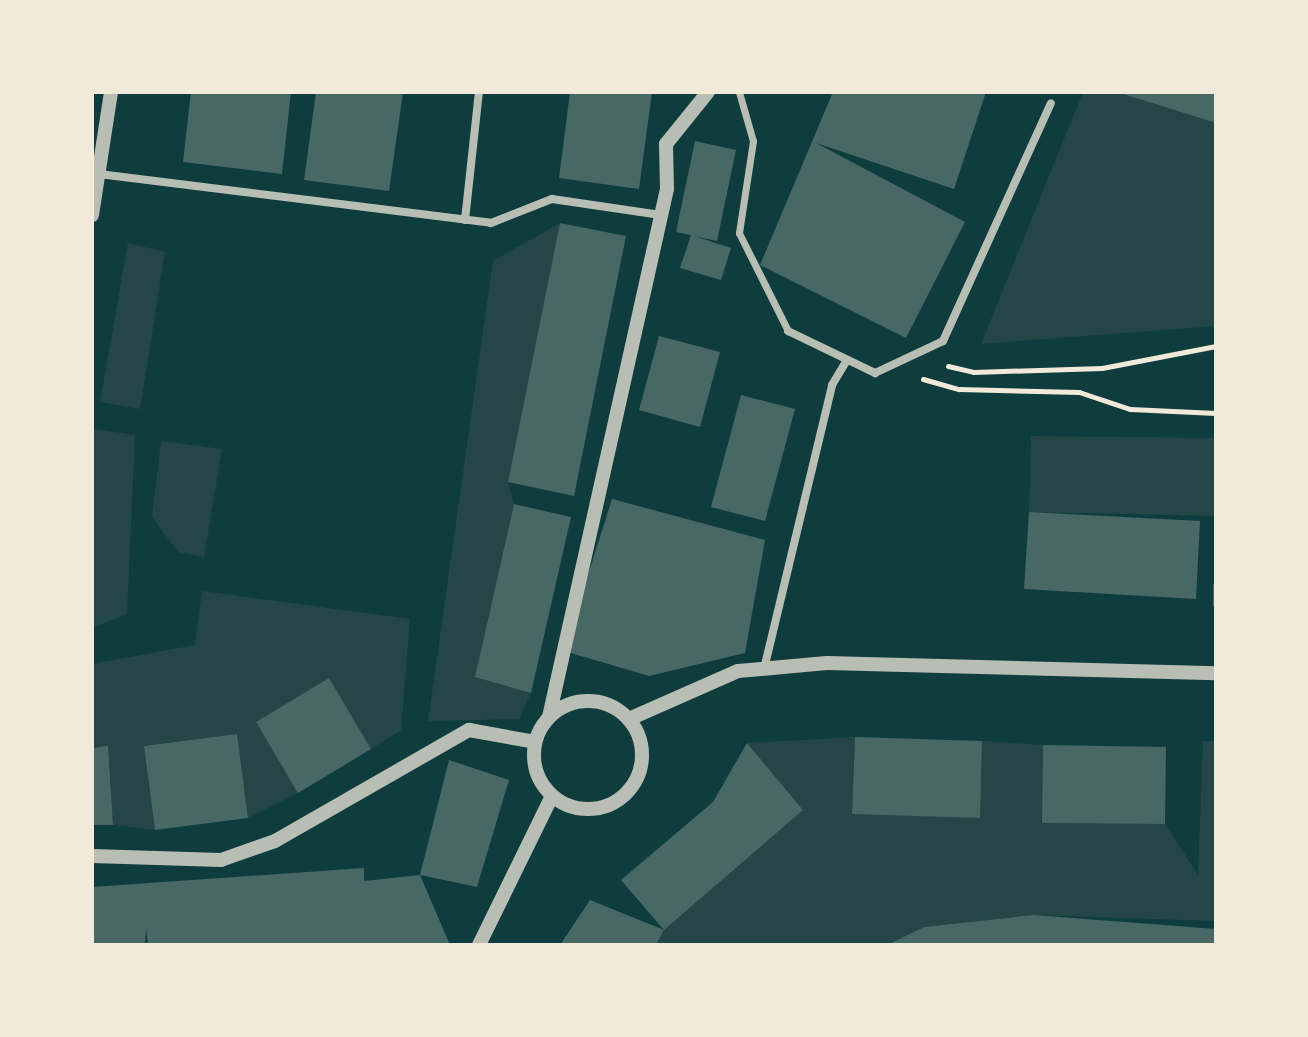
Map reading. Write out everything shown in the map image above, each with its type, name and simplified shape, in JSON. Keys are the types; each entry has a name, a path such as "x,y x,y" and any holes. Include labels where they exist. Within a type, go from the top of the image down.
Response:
{"street":[{"path":"92,215 111,92"},
{"path":"465,220 479,92"},
{"path":"549,717 590,701 629,719 643,752 641,770 620,800 585,810 552,796 535,771 535,742 549,717 661,215 666,144 708,92"},
{"path":"739,92 753,141 739,233 788,331 846,362 875,373 943,341 1051,103"},
{"path":"99,174 491,223 552,199 661,215"},
{"path":"764,669 832,385 846,362"},
{"path":"629,719 738,671 827,663 1216,673"},
{"path":"92,856 221,860 275,841 469,730 535,742"},
{"path":"479,945 552,796"}],"path":[{"path":"1216,346 1102,368 973,372 909,356 915,377 959,389 1079,392 1130,409 1216,413"}],"shaded area":[{"path":"1083,92 1118,92 1216,123 1216,326 981,344"},
{"path":"560,223 508,482 514,504 475,677 531,693 519,719 428,721 493,261"},
{"path":"128,243 165,252 140,409 100,402"},
{"path":"94,429 135,435 127,614 92,628"},
{"path":"1031,436 1216,438 1216,516 1029,512"},
{"path":"161,441 222,449 204,557 178,552 152,517"},
{"path":"202,591 410,619 401,730 371,749 329,679 298,793 248,818 237,734 144,746 155,830 113,825 108,747 92,748 92,664 195,645"},
{"path":"855,737 852,813 979,818 982,741 1043,745 1042,823 1165,824 1198,875 1203,741 1216,741 1216,921 1033,915 924,927 887,945 657,945 664,930 803,810 747,743"}],"building":[{"path":"191,92 291,92 282,174 183,162"},
{"path":"316,92 403,92 389,191 304,180"},
{"path":"570,92 652,92 639,189 559,178"},
{"path":"833,92 986,92 954,189 816,143 965,222 906,338 760,265"},
{"path":"1120,92 1216,92 1216,123 1120,93"},
{"path":"695,141 736,150 717,241 694,236 731,248 721,280 680,268 691,235 676,232"},
{"path":"560,223 626,236 574,496 508,482"},
{"path":"659,336 720,352 700,427 639,410"},
{"path":"741,395 795,409 765,521 711,507"},
{"path":"612,499 765,540 745,653 649,676 564,651"},
{"path":"514,504 571,517 531,693 475,677"},
{"path":"1029,512 1200,521 1196,599 1024,589"},
{"path":"1213,584 1216,584 1216,607 1213,606"},
{"path":"329,678 371,749 298,793 256,722"},
{"path":"237,734 248,818 155,830 144,746"},
{"path":"855,737 982,741 980,818 852,814"},
{"path":"747,743 803,810 664,930 621,880 713,802"},
{"path":"1043,745 1166,747 1165,824 1042,823"},
{"path":"108,746 113,825 92,825 92,748"},
{"path":"449,760 509,780 477,887 420,875"},
{"path":"364,868 364,881 420,875 450,945 148,945 146,928 145,945 92,945 92,887"},
{"path":"590,900 664,930 656,945 560,945"},
{"path":"1033,915 1216,929 1216,945 887,945 924,927"}]}
